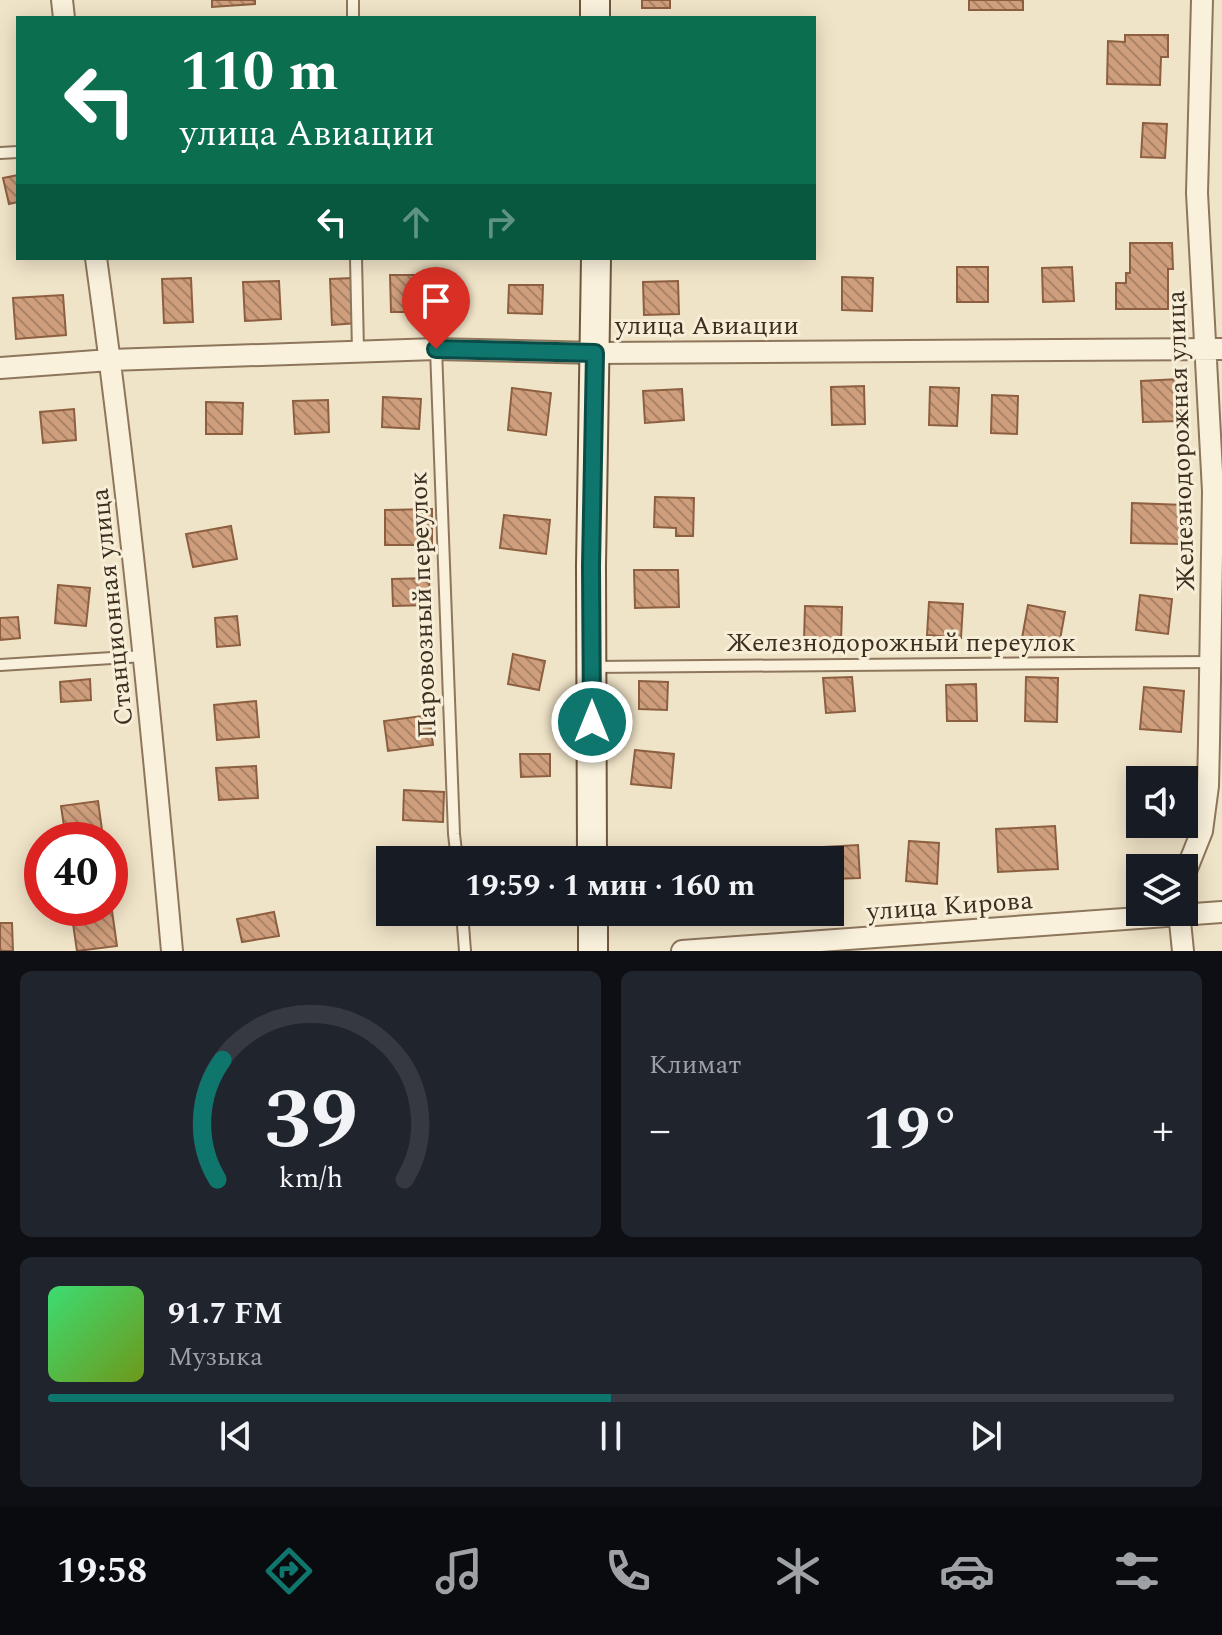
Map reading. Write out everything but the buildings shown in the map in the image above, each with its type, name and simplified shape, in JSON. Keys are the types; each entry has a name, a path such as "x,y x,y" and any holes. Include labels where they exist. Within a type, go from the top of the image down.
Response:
{"street":[{"name":"Железнодорожная улица","path":"1193,854 1202,831 1206,801 1213,491 1214,348 1197,167 1202,0"},
{"name":"Станционная улица","path":"96,260 144,656 172,951"},
{"path":"592,846 591,566 596,260"},
{"name":"улица Авиации","path":"0,368 110,360 436,349 595,353 1214,348"},
{"name":"улица Кирова","path":"1198,913 1222,912"},
{"name":"улица Кирова","path":"682,951 1126,918"},
{"path":"593,926 593,951"},
{"path":"1180,926 1183,951"}],"lane":[{"path":"356,260 358,351"},
{"name":"Паровозный переулок","path":"436,349 455,846"},
{"path":"0,665 144,656"},
{"name":"Железнодорожный переулок","path":"591,667 1210,662"},
{"path":"463,926 465,951"}],"route":[{"path":"436,349 595,353 592,722"}]}
